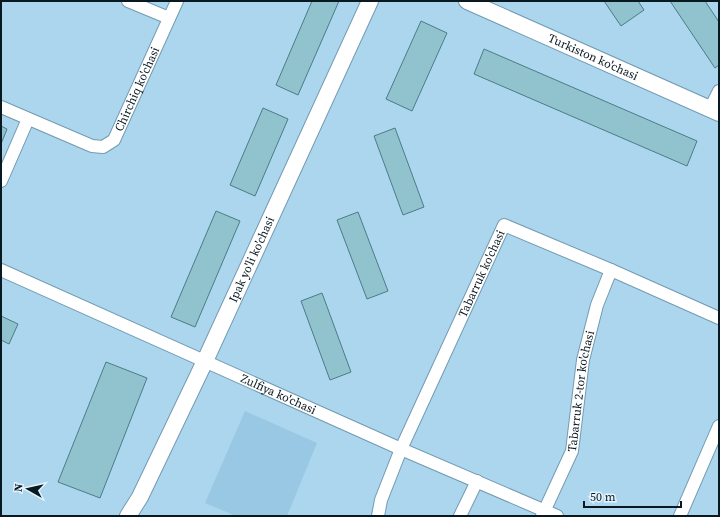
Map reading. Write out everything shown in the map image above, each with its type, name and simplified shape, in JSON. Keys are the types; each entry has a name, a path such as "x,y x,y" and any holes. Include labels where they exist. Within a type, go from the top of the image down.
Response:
{"main road":[{"name":"Ipak yo'li ko'chasi","path":"128,516 140,496 205,361 370,1"},
{"name":"Turkiston ko'chasi","path":"467,1 715,111"}],"street":[{"path":"128,1 169,18"},
{"name":"Chirchiq ko'chasi","path":"1,107 92,146 103,147 114,140 177,1"},
{"path":"715,111 719,91"},
{"path":"1,182 28,119"},
{"name":"Tabarruk ko'chasi","path":"400,449 504,225 612,270 719,318"},
{"name":"Zulfiya ko'chasi","path":"1,270 400,449 477,481 543,513 557,516"},
{"name":"Tabarruk 2-tor ko'chasi","path":"543,513 572,451 583,360 597,305 612,270"},
{"path":"680,516 719,426"},
{"path":"378,516 381,500 400,449"},
{"path":"460,516 477,481"}],"shaded area":[{"path":"245,411 317,443 287,516 236,516 205,503"}],"building":[{"path":"312,1 339,1 298,95 276,85"},
{"path":"604,1 638,1 644,10 621,26"},
{"path":"670,1 705,1 719,22 719,65 715,68"},
{"path":"421,21 447,33 412,111 386,99"},
{"path":"484,49 697,141 687,166 474,74"},
{"path":"263,108 288,119 255,196 230,185"},
{"path":"1,126 7,129 1,144"},
{"path":"395,128 424,207 403,215 374,136"},
{"path":"216,211 240,221 195,327 171,317"},
{"path":"358,212 388,291 367,299 337,220"},
{"path":"322,293 351,372 330,380 301,301"},
{"path":"1,316 18,324 9,344 1,340"},
{"path":"106,362 147,378 100,498 58,482"}]}
